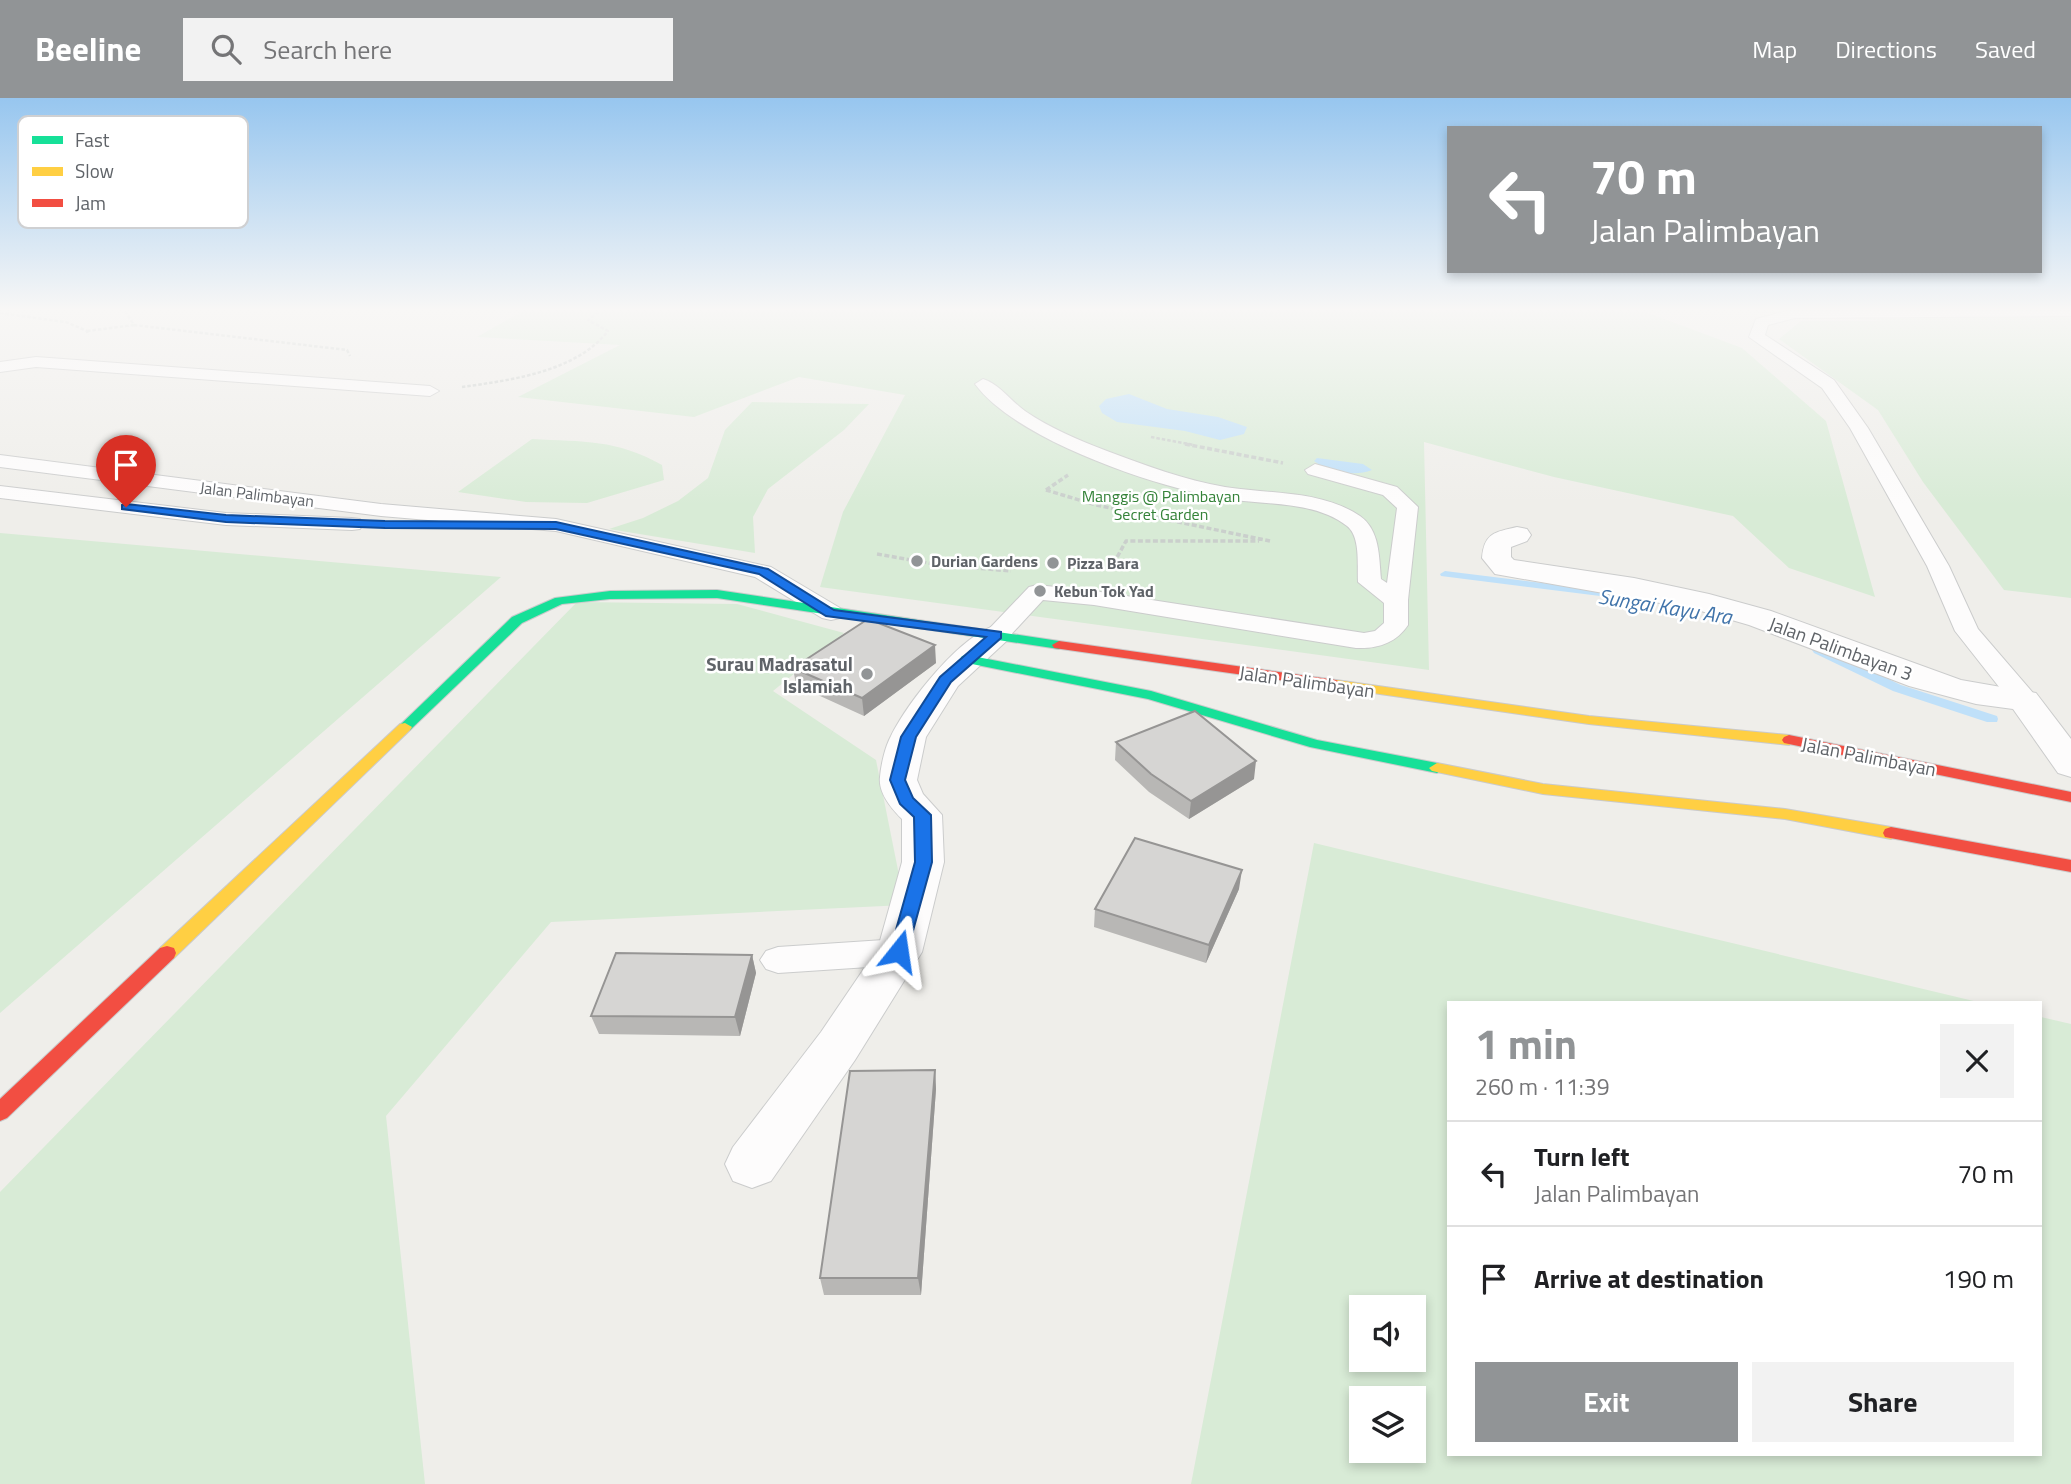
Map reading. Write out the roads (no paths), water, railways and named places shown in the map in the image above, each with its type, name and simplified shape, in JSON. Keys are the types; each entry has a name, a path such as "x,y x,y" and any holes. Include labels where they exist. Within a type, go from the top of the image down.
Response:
{"street":[{"name":"Jalan Palimbayan 3","path":"1517,535 1497,543 1496,558 1505,568 1609,582 1685,598 1759,618 1908,673 1977,694 2024,700"},
{"path":"0,1112 517,620 559,601 610,595 717,594 831,613"},
{"name":"Jalan Palimbayan","path":"831,613 982,647 1589,720 1805,742 2071,797"},
{"path":"752,1164 838,1046 899,951 923,862 922,815 906,800 898,780 908,737 945,680 982,647 1315,744 1543,789 1785,814 2071,866"},
{"path":"2024,700 2071,765"}],"lane":[{"path":"226,376 430,391"},
{"path":"1815,376 1828,384 1859,428 1932,555 1967,631 2024,700"},
{"path":"983,384 995,399 1017,416 1082,450 1225,492 1272,497 1327,509 1355,522 1365,537 1370,582 1396,600"},
{"name":"Jalan Palimbayan","path":"0,461 381,510 556,525 763,572 831,613"},
{"path":"982,647 1037,592 1094,598 1364,641 1385,638 1396,625 1396,600 1408,507 1390,491 1315,470"},
{"name":"Jalan Palimbayan","path":"0,492 226,519 385,525 556,525"},
{"path":"778,960 899,951"}],"water":[{"path":"1129,394 1167,409 1218,417 1247,427 1244,434 1220,440 1185,431 1117,422 1102,413 1099,406 1106,399"},
{"path":"1317,458 1363,464 1372,470 1357,473 1334,471 1314,461"}],"waterway":[{"name":"Sungai Kayu Ara","path":"1445,574 1632,597"},
{"name":"Sungai Kayu Ara","path":"1818,650 1897,688 1992,719"}],"place":[{"name":"Durian Gardens","path":"917,561"},
{"name":"Pizza Bara","path":"1053,563"},
{"name":"Kebun Tok Yad","path":"1040,591"},
{"name":"Surau Madrasatul Islamiah","path":"867,674"}],"park label":[{"name":"Manggis @ Palimbayan Secret Garden","path":"1161,505"}]}
